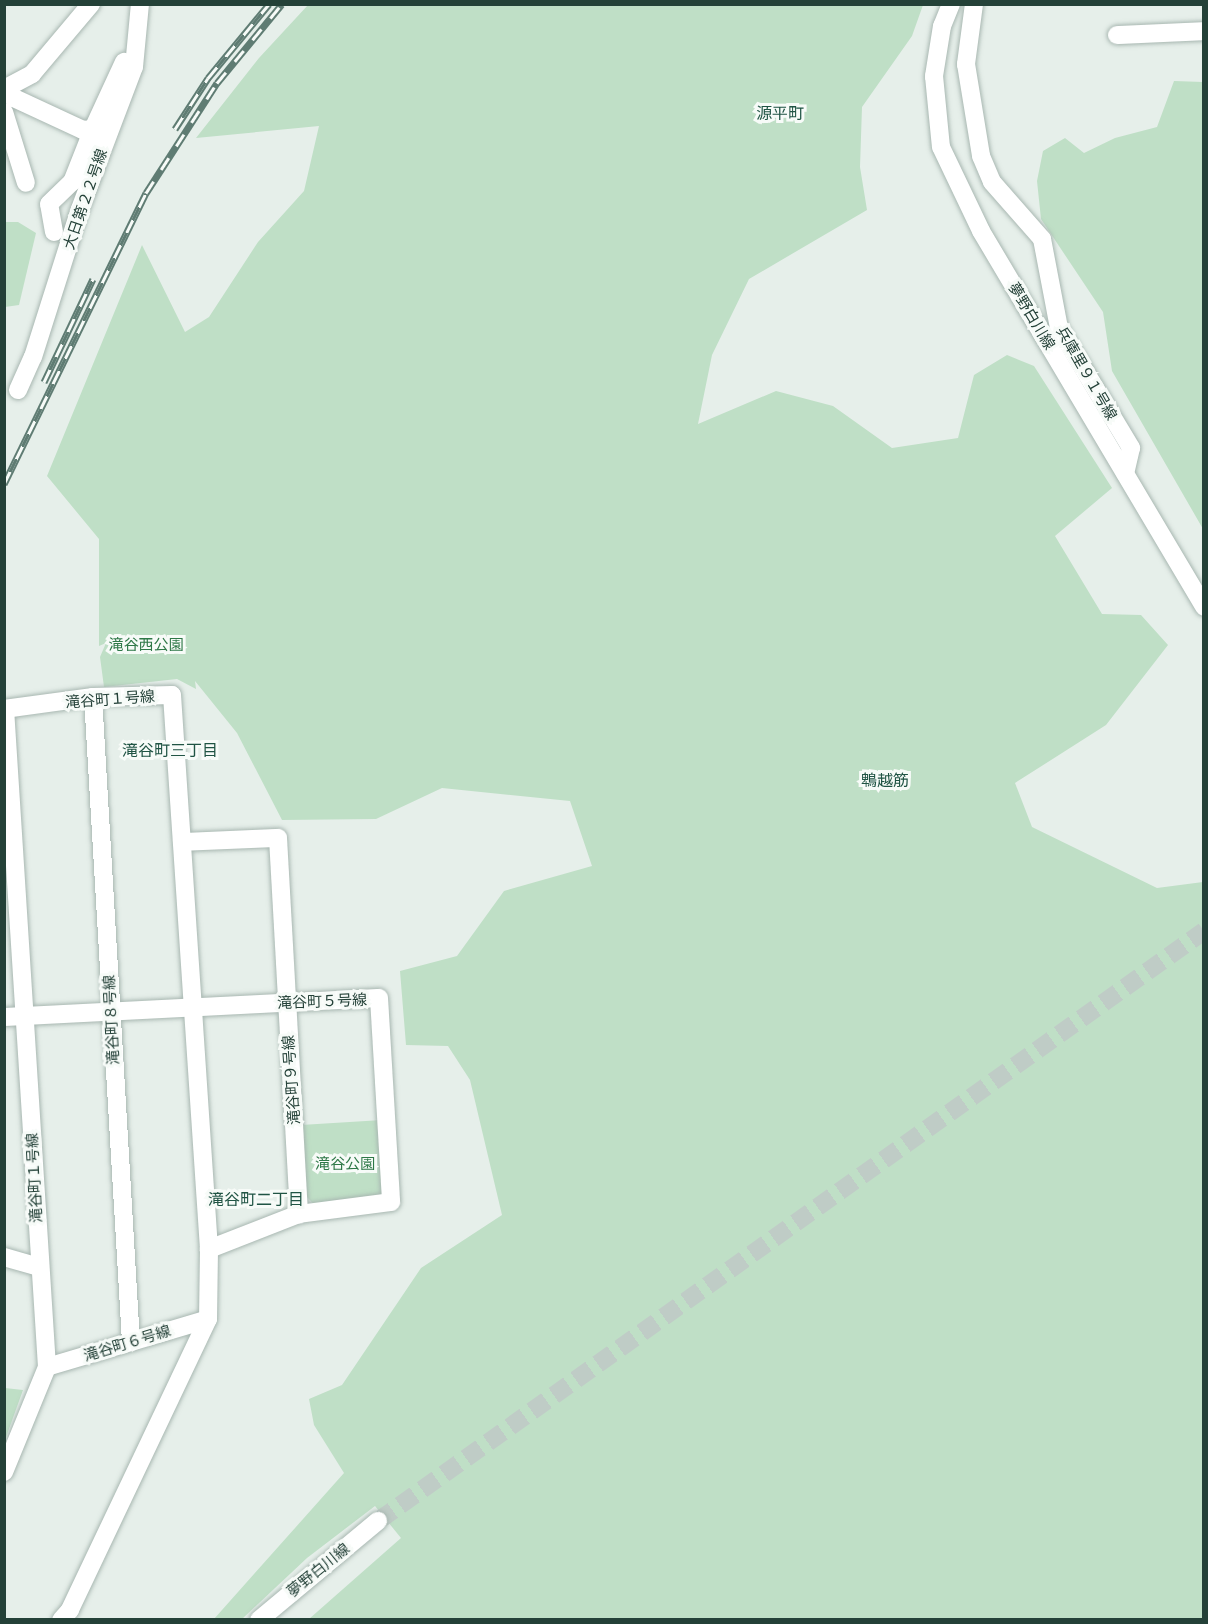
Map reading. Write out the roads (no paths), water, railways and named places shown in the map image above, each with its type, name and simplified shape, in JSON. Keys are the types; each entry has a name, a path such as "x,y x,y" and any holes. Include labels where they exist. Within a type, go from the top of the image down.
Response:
{"street":[{"path":"91,4 32,74 4,89 14,98 83,130 93,129"},
{"name":"大日第２２号線","path":"18,390 33,357 80,209 134,68 140,4"},
{"name":"夢野白川線","path":"951,4 942,27 934,76 942,147 981,231 1203,608"},
{"name":"兵庫里９１号線","path":"974,4 966,64 981,156 992,182 1042,239 1059,327 1131,448 1125,473"},
{"path":"1117,34 1203,32"},
{"path":"54,232 49,204 72,182 93,129 136,45"},
{"path":"4,112 26,183"},
{"name":"滝谷町１号線","path":"4,1472 47,1367 38,1267 26,1016 4,709 93,698 172,695 209,1249 208,1319 70,1610 61,1620"},
{"name":"滝谷町８号線","path":"93,698 131,1342"},
{"name":"滝谷町９号線","path":"182,842 278,838 299,1214"},
{"name":"滝谷町５号線","path":"4,1017 379,998 392,1202 299,1214"},
{"path":"209,1249 299,1214"},
{"path":"4,1257 38,1267"},
{"name":"滝谷町６号線","path":"47,1367 208,1319"},
{"name":"夢野白川線","path":"259,1620 378,1521"}],"tunnel":[{"path":"378,1521 1204,931"}],"railway":[{"path":"175,129 208,78 269,4"},
{"path":"4,484 146,193 217,83 282,4"},
{"path":"44,382 93,279"}],"district":[{"name":"源平町","path":"780,114"},
{"name":"滝谷町三丁目","path":"170,751"},
{"name":"鵯越筋","path":"885,781"},
{"name":"滝谷町二丁目","path":"256,1200"}],"park label":[{"name":"滝谷西公園","path":"146,645"},
{"name":"滝谷公園","path":"345,1164"}]}
